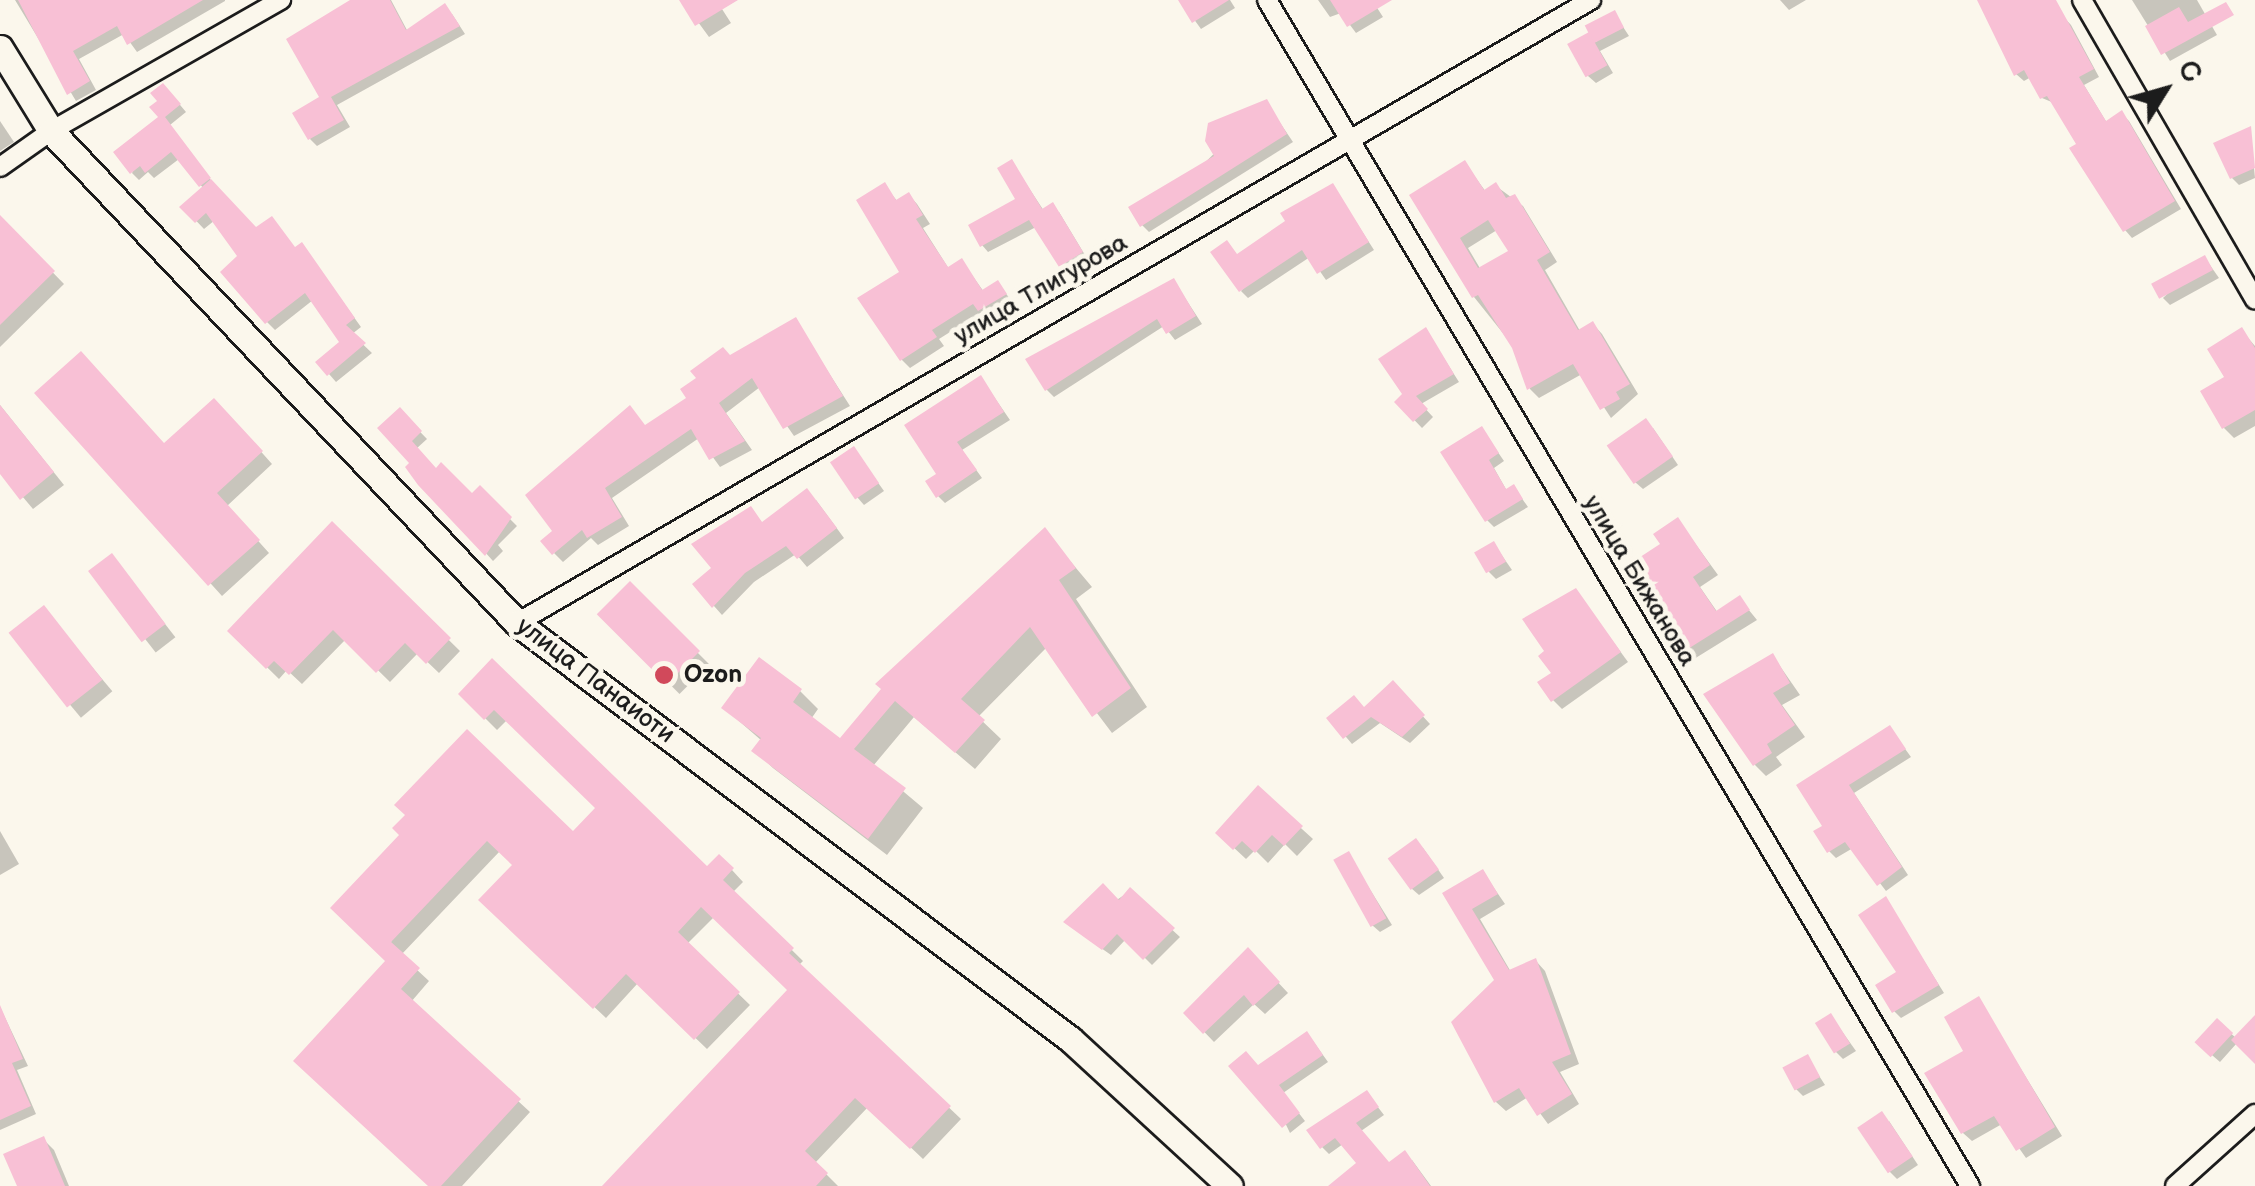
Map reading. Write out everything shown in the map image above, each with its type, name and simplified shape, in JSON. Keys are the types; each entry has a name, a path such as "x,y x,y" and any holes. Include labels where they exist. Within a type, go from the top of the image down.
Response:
{"street":[{"path":"0,167 51,130 282,0"},
{"name":"улица Бижанова","path":"1268,0 1970,1186"},
{"name":"улица Тлигурова","path":"518,624 1591,0"},
{"path":"2082,0 2255,300"},
{"name":"улица Панаиоти","path":"0,48 51,130 518,624 1070,1040 1230,1186"},
{"path":"2175,1186 2255,1114"}],"building":[{"path":"18,0 203,0 127,45 117,26 73,51 90,81 67,95"},
{"path":"350,0 390,0 406,30 445,3 460,26 331,97 344,120 308,140 292,113 319,97 286,39"},
{"path":"679,0 738,0 695,26"},
{"path":"1178,0 1229,0 1192,23"},
{"path":"1330,0 1392,0 1347,27"},
{"path":"1977,0 2056,0 2094,69 2079,77 2106,121 2122,110 2175,201 2123,232 2069,148 2076,144 2047,96 2040,99 2024,70 2014,76"},
{"path":"2226,2 2234,15 2161,55 2145,26 2179,7 2188,22"},
{"path":"1615,10 1624,28 1594,43 1585,25"},
{"path":"1589,32 1607,65 1586,77 1567,44"},
{"path":"163,83 181,104 165,117 211,178 199,187 171,152 145,173 140,166 130,174 113,152 158,117 149,107 157,101 150,93"},
{"path":"1267,99 1287,134 1140,227 1128,207 1214,156 1205,141 1208,123"},
{"path":"2251,126 2255,168 2230,179 2213,143"},
{"path":"1012,159 1042,209 1053,202 1083,252 1059,267 1029,220 980,247 968,225 1015,199 997,168"},
{"path":"1465,160 1484,190 1496,182 1506,198 1515,194 1550,252 1537,260 1578,330 1593,321 1630,384 1616,392 1620,399 1600,410 1573,364 1527,390 1512,348 1478,295 1472,298 1409,195","holes":["1488,220 1508,251 1478,268 1460,238"]},
{"path":"211,179 256,227 272,216 295,247 302,242 355,318 346,325 366,343 327,376 315,362 339,342 305,293 265,324 220,272 237,256 206,213 195,223 179,207"},
{"path":"885,182 896,200 909,192 923,215 916,219 948,267 962,258 982,290 998,280 1007,294 978,311 973,304 932,330 937,337 900,361 857,298 899,272 856,200"},
{"path":"1333,183 1369,242 1317,274 1302,250 1239,292 1210,252 1227,240 1237,254 1285,221 1280,213"},
{"path":"0,215 55,271 0,325"},
{"path":"2205,255 2213,270 2159,299 2151,284"},
{"path":"1174,278 1196,316 1166,334 1157,319 1045,391 1025,359"},
{"path":"796,317 843,396 783,429 752,378 719,403 745,441 709,460 691,429 605,488 622,517 587,538 582,530 552,555 540,541 552,531 525,495 630,405 645,425 686,398 680,389 696,378 690,371 723,347 730,355"},
{"path":"1426,327 1454,374 1416,396 1428,409 1413,422 1394,402 1402,394 1378,359"},
{"path":"2242,327 2255,348 2255,410 2222,429 2200,391 2224,377 2207,349"},
{"path":"81,351 164,443 214,398 263,451 217,493 260,540 208,586 34,393"},
{"path":"981,375 1004,412 957,442 977,470 936,498 925,481 936,474 904,425"},
{"path":"0,405 54,472 20,500 0,474"},
{"path":"400,407 422,431 412,441 436,468 441,462 472,493 480,485 512,517 485,556 418,485 405,467 409,463 377,428"},
{"path":"1646,418 1673,457 1634,484 1607,446"},
{"path":"1482,426 1499,453 1489,460 1506,489 1514,484 1523,499 1485,522 1440,452"},
{"path":"854,446 879,483 855,500 830,462"},
{"path":"807,488 837,528 797,559 786,546 745,573 712,608 692,584 711,568 691,544 751,506 762,522"},
{"path":"1678,517 1710,565 1693,577 1716,611 1740,595 1750,610 1683,652 1628,565 1660,544 1653,534"},
{"path":"332,521 451,638 426,664 405,643 376,673 333,630 289,675 274,661 266,669 227,631"},
{"path":"1045,527 1076,568 1059,580 1131,688 1092,717 1030,627 961,699 985,720 955,753 895,701 854,749 906,788 868,839 751,751 761,738 721,708 759,657 802,689 793,702 840,738 881,689 875,684"},
{"path":"1494,541 1506,562 1486,573 1474,552"},
{"path":"112,553 166,624 142,642 88,571"},
{"path":"630,581 700,651 667,684 597,614"},
{"path":"1576,588 1621,652 1551,702 1537,682 1551,673 1538,656 1544,651 1522,619"},
{"path":"44,605 102,680 67,708 9,633"},
{"path":"1773,653 1790,683 1773,693 1795,725 1767,744 1772,753 1753,766 1703,694"},
{"path":"492,658 707,866 719,854 734,868 723,880 794,948 789,953 951,1106 910,1149 855,1098 805,1151 828,1173 816,1186 602,1186 787,990 701,907 678,932 740,992 694,1040 626,974 593,1009 478,900 512,865 487,841 391,942 420,968 401,989 521,1099 441,1186 428,1186 293,1061 385,961 330,908 399,835 392,828 405,815 394,805 467,729 573,831 595,808 494,710 484,720 458,694"},
{"path":"1393,680 1425,715 1402,737 1371,717 1343,739 1326,718 1354,695 1364,707"},
{"path":"1890,725 1906,749 1849,785 1902,867 1877,886 1845,842 1827,853 1813,831 1822,826 1796,785"},
{"path":"1258,785 1303,826 1284,846 1272,835 1255,853 1242,841 1233,850 1215,833"},
{"path":"1416,838 1439,870 1411,890 1388,859"},
{"path":"1349,851 1386,918 1371,927 1333,860"},
{"path":"1483,869 1498,894 1472,909 1509,970 1536,958 1571,1054 1552,1062 1572,1094 1537,1116 1519,1088 1494,1103 1451,1022 1494,980 1442,893"},
{"path":"1103,883 1119,900 1130,887 1175,928 1143,960 1117,934 1102,950 1063,922"},
{"path":"1886,896 1939,985 1892,1013 1875,985 1896,972 1858,915"},
{"path":"1248,947 1280,982 1253,1006 1244,995 1203,1034 1183,1013"},
{"path":"1979,996 2055,1127 2016,1151 1994,1116 1961,1134 1924,1073 1963,1051 1944,1017"},
{"path":"0,1005 23,1059 12,1063 31,1106 0,1120"},
{"path":"1831,1013 1850,1044 1834,1054 1815,1023"},
{"path":"2255,1015 2255,1064 2231,1040"},
{"path":"2217,1018 2233,1033 2211,1057 2194,1042"},
{"path":"1307,1031 1323,1055 1279,1085 1300,1113 1282,1128 1228,1066 1246,1051 1258,1065"},
{"path":"1808,1054 1820,1077 1795,1091 1782,1068"},
{"path":"1367,1090 1379,1107 1356,1123 1389,1162 1405,1150 1430,1186 1328,1186 1356,1163 1335,1138 1320,1149 1306,1130"},
{"path":"1882,1111 1913,1157 1888,1173 1857,1128"},
{"path":"44,1136 65,1186 17,1186 3,1154"}],"place":[{"name":"Ozon","path":"664,675"}]}
